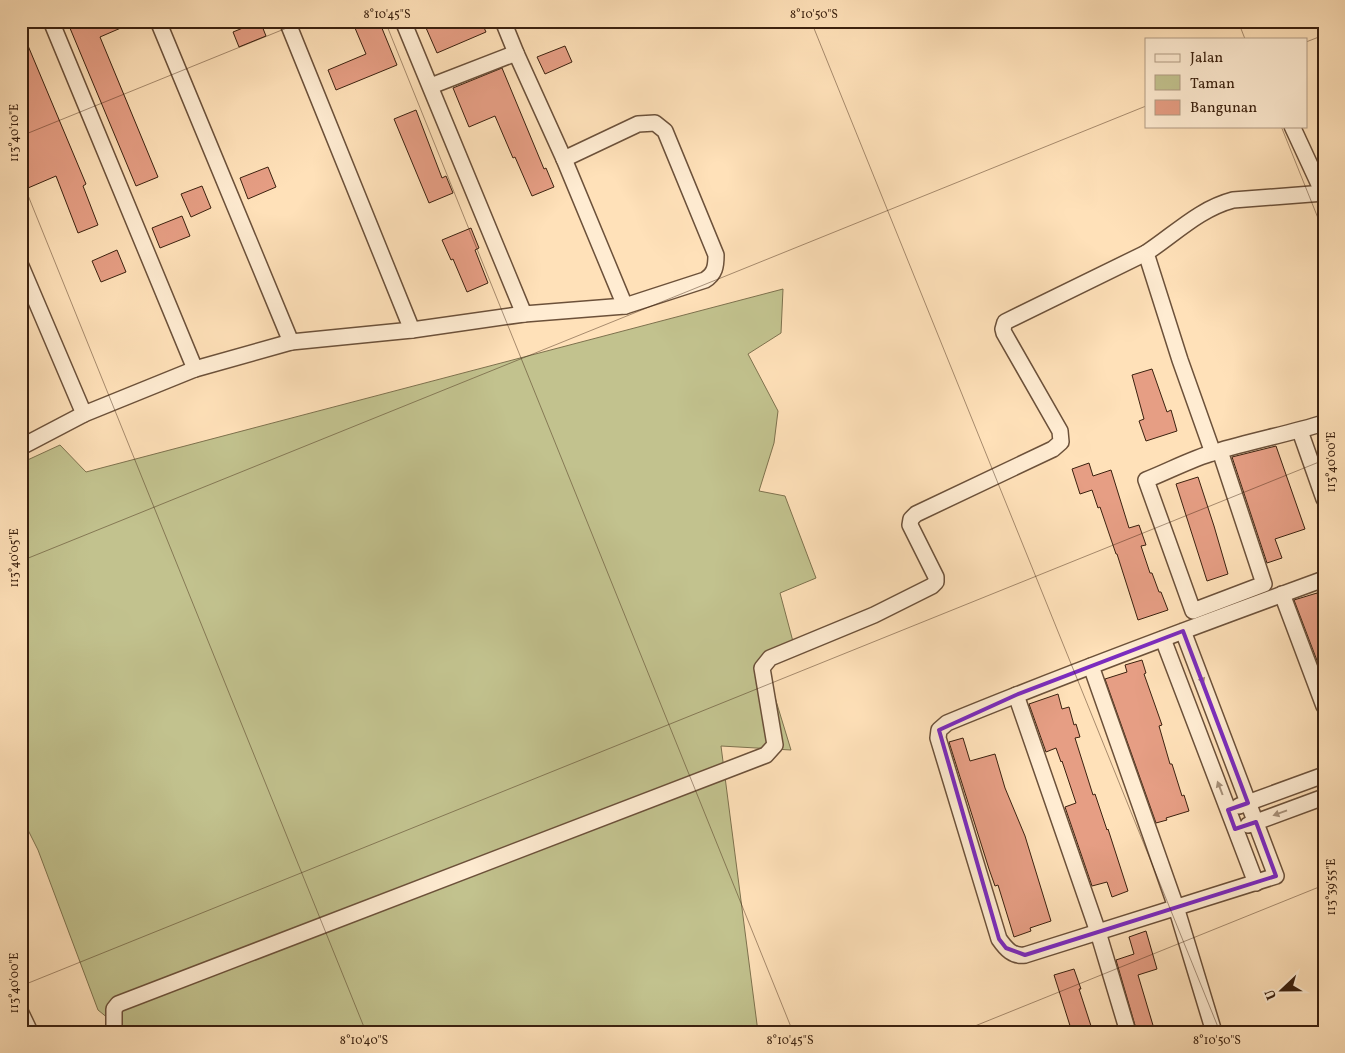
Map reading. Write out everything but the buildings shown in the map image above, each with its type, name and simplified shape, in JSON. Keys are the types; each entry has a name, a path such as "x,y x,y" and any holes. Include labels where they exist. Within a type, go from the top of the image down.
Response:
{"street":[{"path":"51,21 195,369"},
{"path":"158,21 291,342"},
{"path":"287,21 412,330"},
{"path":"403,21 524,314"},
{"path":"503,21 564,159 625,306"},
{"path":"431,86 516,53"},
{"path":"21,447 84,414 195,369 291,342 412,330 524,314 625,306 712,276 716,264 716,255 661,127 655,123 648,122 638,124 564,159"},
{"path":"114,1032 114,1008 118,1004 771,752 775,745 762,668 765,663 770,658 874,615 932,586 936,582 936,577 910,525 911,520 916,514 1053,449 1061,442 1060,431 1004,333 1005,322 1146,253 1198,215 1222,203 1233,200 1323,193 1293,128"},
{"path":"1146,253 1180,360 1217,452 1264,584 1193,610 1146,480 1217,452 1324,423"},
{"path":"21,266 84,414"},
{"path":"1300,431 1324,499"},
{"path":"1183,631 1276,876 1019,956 1006,948 999,939 938,738 939,730 947,723 1016,695 1183,631 1324,579"},
{"path":"1282,594 1324,706"},
{"path":"1163,639 1256,883"},
{"path":"1091,666 1176,907 1214,1032"},
{"path":"1016,695 1098,932 1128,1032"},
{"path":"1228,810 1324,775"},
{"path":"1235,829 1324,797"},
{"path":"21,1013 30,1032"}],"highlighted area":[{"path":"1183,631 1248,803 1228,810 1235,829 1256,822 1276,876 1025,955 1006,948 999,939 939,730 1016,695"}],"green space":[{"path":"783,289 781,333 748,354 778,411 774,443 759,491 785,496 816,578 780,593 795,649 766,668 791,750 721,746 758,1032 125,1032 98,1010 38,850 21,816 21,463 60,445 86,472"}]}
